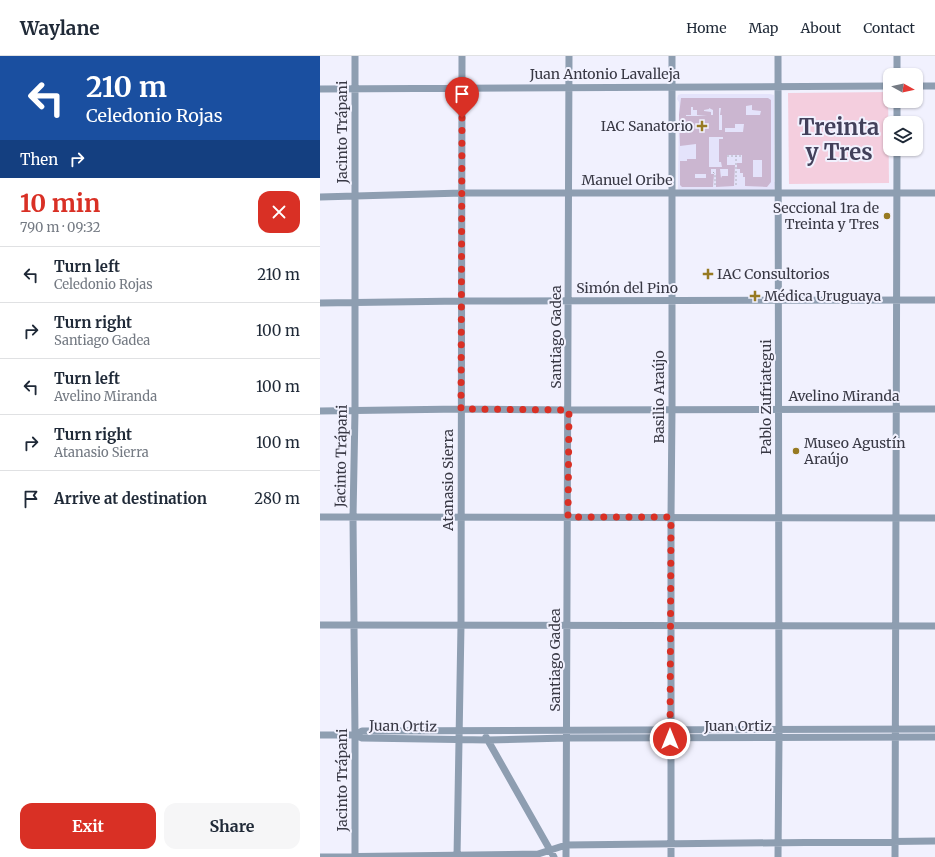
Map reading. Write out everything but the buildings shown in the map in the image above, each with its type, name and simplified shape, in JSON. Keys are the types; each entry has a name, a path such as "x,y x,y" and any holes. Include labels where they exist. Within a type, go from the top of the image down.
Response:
{"street":[{"name":"Jacinto Trápani","path":"355,56 355,411 353,517 355,857"},
{"name":"Atanasio Sierra","path":"457,856 461,625 462,56"},
{"name":"Santiago Gadea","path":"566,857 570,56"},
{"name":"Basilio Araújo","path":"670,857 672,56"},
{"name":"Pablo Zufriategui","path":"778,56 778,857"},
{"path":"897,56 897,68"},
{"name":"Juan Antonio Lavalleja","path":"320,89 883,86"},
{"path":"923,86 935,86"},
{"path":"895,857 897,156"},
{"name":"Manuel Oribe","path":"320,197 462,193 935,193"},
{"name":"Simón del Pino","path":"320,303 462,301 935,300"},
{"name":"Avelino Miranda","path":"320,411 461,409 935,409"},
{"path":"320,517 935,518"},
{"path":"320,625 935,626"},
{"name":"Juan Ortiz","path":"355,735 362,731 935,729"},
{"path":"483,731 554,857"},
{"path":"320,735 355,735"},
{"name":"Juan Ortiz","path":"355,735 362,738 459,740 567,738 935,738"},
{"path":"320,857 538,854 566,845 935,841"}],"path":[{"path":"727,156 742,156"},
{"path":"736,156 736,188"},
{"path":"713,172 715,174 715,188"}],"shaded area":[{"path":"883,92 883,108 888,108 888,116 883,116 883,156 889,156 889,183 789,184 788,93"},
{"path":"678,95 774,95 774,190 680,191 678,189 679,102 677,99"}],"place":[{"name":"IAC Sanatorio","path":"702,126"},
{"name":"Seccional 1ra de Treinta y Tres","path":"887,216"},
{"name":"IAC Consultorios","path":"708,274"},
{"name":"Médica Uruguaya","path":"755,296"},
{"name":"Museo Agustín Araújo","path":"796,451"}],"district":[{"name":"Treinta y Tres","path":"839,140"}],"route":[{"path":"462,118 461,409 569,410 568,517 671,517 670,739"}]}
